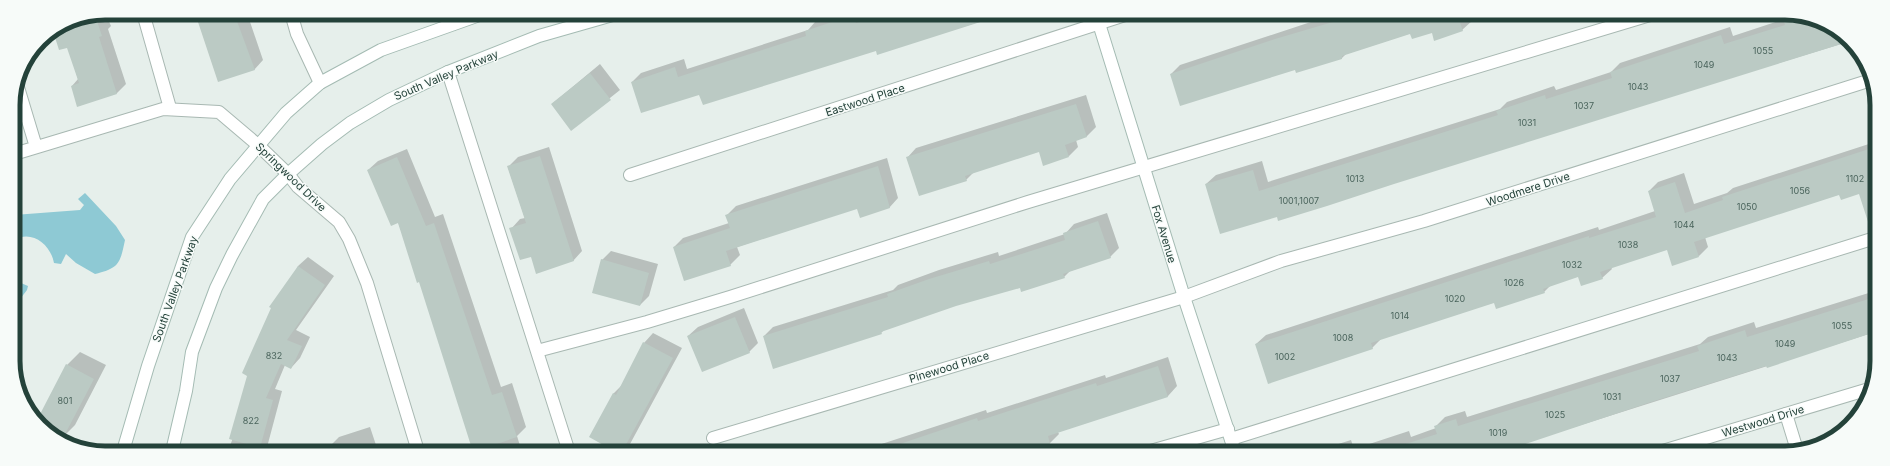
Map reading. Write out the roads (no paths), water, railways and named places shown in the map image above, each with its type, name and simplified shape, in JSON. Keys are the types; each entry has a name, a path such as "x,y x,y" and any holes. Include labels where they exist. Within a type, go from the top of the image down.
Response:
{"street":[{"path":"145,20 170,108"},
{"path":"293,20 297,34 320,83"},
{"name":"South Valley Parkway","path":"124,446 148,366 192,237 230,179 286,112 320,83 381,50 449,20"},
{"name":"South Valley Parkway","path":"173,446 186,391 192,352 216,288 232,255 263,199 288,174 322,144 350,123 389,100 448,72 539,36 587,20"},
{"name":"Eastwood Place","path":"630,175 1095,20"},
{"name":"Fox Avenue","path":"1098,20 1184,297 1233,446"},
{"path":"537,351 648,322 1028,202 1633,20"},
{"path":"448,72 567,446"},
{"name":"Woodmere Drive","path":"1184,297 1281,262 1424,221 1866,82"},
{"path":"21,96 36,147"},
{"name":"Springwood Drive","path":"20,152 163,109 170,108 219,112 259,146 288,174 298,187 339,222 349,239 367,283 416,446"},
{"path":"1174,446 1229,434 1870,240"},
{"name":"Pinewood Place","path":"713,438 1184,297"},
{"name":"Westwood Drive","path":"1679,446 1864,391"},
{"path":"1786,414 1795,445"}],"water":[{"path":"85,193 116,226 125,240 120,260 109,270 95,274 76,263 66,254 61,264 54,263 49,250 40,241 27,236 20,237 20,215 80,210 84,205 78,199"},
{"path":"20,283 28,286 27,290 20,299"}]}
